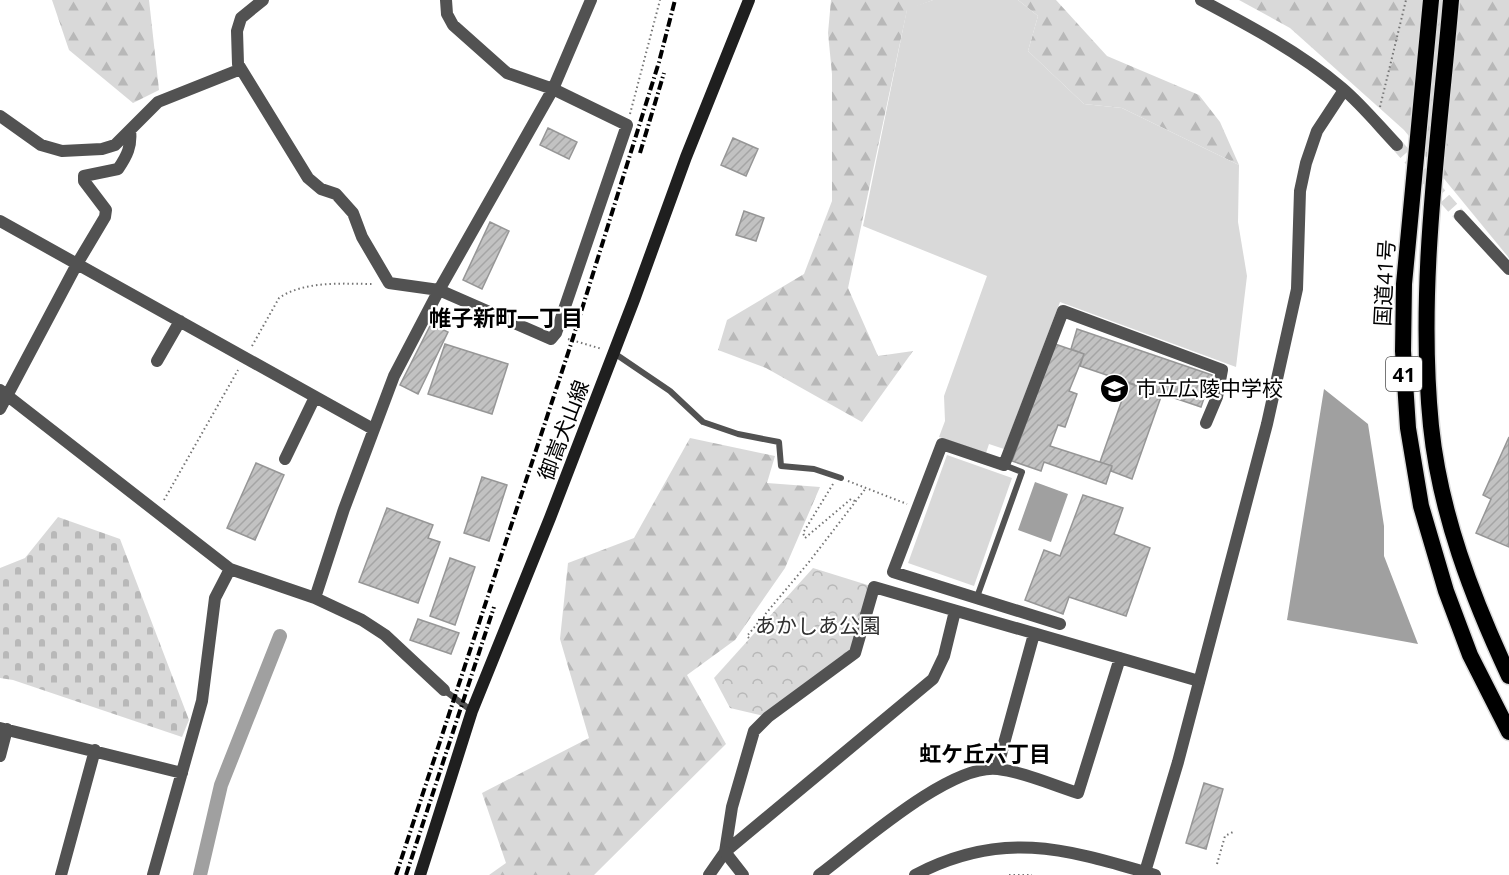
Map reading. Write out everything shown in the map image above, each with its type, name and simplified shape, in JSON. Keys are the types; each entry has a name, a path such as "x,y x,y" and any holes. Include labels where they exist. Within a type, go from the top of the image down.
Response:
{"highway":[{"name":"国道41号","path":"1431,0 1404,284 1403,351 1408,429 1421,506 1446,591 1470,655 1509,732"},
{"name":"国道41号","path":"1451,0 1429,249 1427,367 1431,428 1456,545 1487,628 1509,676"}],"main road":[{"name":"御嵩犬山線","path":"420,875 472,711 614,352 686,156 749,0"}],"street":[{"path":"263,0 241,18 237,31 238,64 308,178 321,189 336,194 353,213 362,237 389,283 439,290 551,339 556,333 627,125 553,89 507,74 453,25 447,14 446,0"},
{"path":"315,598 373,429 394,376 439,290 553,89 591,0"},
{"path":"1201,0 1282,45 1344,90 1397,145"},
{"path":"0,116 41,145 62,151 102,149 115,145 158,102 241,69"},
{"path":"915,875 953,857 986,848 1009,846 1041,847 1150,874 1199,681 1252,487 1297,289 1300,191 1306,163 1317,131 1344,90"},
{"path":"0,409 3,391 105,217 106,210 84,182 84,176 118,169 126,158 131,141 130,130"},
{"path":"1460,216 1509,269"},
{"path":"0,221 373,429"},
{"path":"1060,624 894,572 915,508 942,444 1004,465 1063,311 1222,370 1217,397 1206,423"},
{"path":"157,361 180,321"},
{"path":"3,391 230,569 315,598 363,620 385,635 444,690"},
{"path":"285,459 315,397"},
{"path":"153,875 202,701 215,598 230,569"},
{"path":"743,875 725,852 732,807 754,731 768,717 855,653 874,587 1199,681"},
{"path":"709,875 725,852 933,679 944,656 954,611"},
{"path":"997,769 1034,634"},
{"path":"819,875 939,786 965,774 997,769 1077,793 1120,658"},
{"path":"0,756 3,729 182,773"},
{"path":"61,875 95,750"}],"lane":[{"path":"614,352 670,390 704,422 738,434 779,442 781,466 814,469 839,477"},
{"path":"976,598 1022,472 1004,465"},
{"path":"444,690 472,711"}],"path":[{"path":"627,125 660,0"},
{"path":"1373,120 1384,92 1406,0"},
{"path":"556,333 579,343 614,352"},
{"path":"857,502 851,499 804,538 803,533 839,477 915,508"},
{"path":"749,639 747,636 866,488"},
{"path":"1217,864 1226,836 1235,831"},
{"path":"1009,875 1032,875"}],"green space":[{"path":"52,0 149,0 159,90 133,103 69,50"},
{"path":"831,0 933,0 907,10 848,288 878,356 913,351 862,422 766,368 718,350 727,320 804,274 832,201 832,74 828,33"},
{"path":"933,0 1018,0 1038,16 1028,51 1084,104 1122,108 1239,165 1238,222 1247,276 1236,367 1060,302 1004,449 989,444 986,453 939,437 945,421 944,396 987,276 863,226 907,9"},
{"path":"1018,0 1056,0 1107,56 1199,95 1220,122 1239,165 1122,108 1084,104 1028,51 1038,16"},
{"path":"1239,0 1509,0 1509,258 1404,130 1290,28"},
{"path":"690,438 775,456 767,483 820,487 785,568 735,640 687,675 726,744 594,875 489,875 506,863 482,793 589,738 560,639 568,563 634,538"},
{"path":"947,455 1012,478 974,586 908,563"},
{"path":"58,517 120,539 189,720 182,737 13,680 0,678 0,568 25,558"},
{"name":"あかしあ公園","path":"813,568 874,587 855,653 768,717 730,708 714,678"}],"shaded area":[{"path":"1324,389 1368,424 1384,526 1384,556 1418,644 1287,620"},
{"path":"1035,482 1068,494 1051,542 1018,530"}],"building":[{"path":"548,128 577,142 569,159 540,145"},
{"path":"733,138 758,149 746,176 721,165"},
{"path":"744,211 764,218 756,241 736,235"},
{"path":"490,222 509,231 482,289 463,280"},
{"path":"431,324 448,332 418,394 400,385"},
{"path":"1077,329 1212,375 1201,407 1080,366 1084,354 1071,349"},
{"path":"445,344 508,364 492,414 428,394"},
{"path":"1055,344 1084,354 1069,391 1077,394 1065,427 1058,425 1050,446 1112,466 1106,484 1044,462 1041,471 1012,461"},
{"path":"1128,383 1162,394 1132,479 1111,471 1112,466 1100,462"},
{"path":"1509,437 1509,547 1476,533 1491,499 1483,495"},
{"path":"256,463 284,475 255,540 227,528"},
{"path":"482,477 507,485 489,541 464,533"},
{"path":"1083,495 1123,508 1114,534 1150,548 1126,616 1069,597 1063,614 1025,600 1044,550 1060,556"},
{"path":"387,508 433,525 428,538 440,542 418,603 359,582"},
{"path":"450,558 475,567 455,625 430,616"},
{"path":"418,619 459,633 451,654 410,640"},
{"path":"1204,783 1223,789 1206,849 1186,843"}],"waterway":[{"path":"200,875 221,785 280,636"}],"tunnel":[{"path":"1397,145 1460,216"}],"railway":[{"path":"396,875 572,341 659,62 675,0"},
{"path":"640,153 664,73"},
{"path":"406,875 494,607"}],"place":[{"name":"市立広陵中学校","path":"1115,388"}],"district":[{"name":"帷子新町一丁目","path":"506,317"},
{"name":"虹ケ丘六丁目","path":"985,753"}]}
